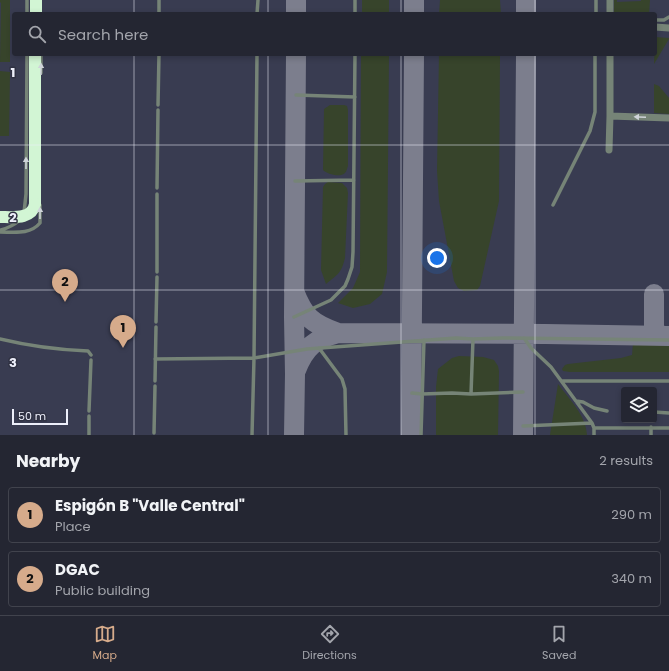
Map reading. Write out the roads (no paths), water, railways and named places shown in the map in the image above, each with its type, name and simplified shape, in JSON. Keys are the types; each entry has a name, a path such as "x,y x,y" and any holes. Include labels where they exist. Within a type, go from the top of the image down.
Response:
{"highway":[{"path":"36,0 36,12"},
{"path":"0,217 25,216 34,208 35,56"}],"street":[{"path":"610,0 610,12"},
{"path":"657,28 669,28"},
{"path":"609,150 610,56"},
{"path":"610,116 669,118"}],"lane":[{"path":"27,0 27,12"},
{"path":"159,0 159,12"},
{"path":"257,12 258,0"},
{"path":"355,0 356,12"},
{"path":"596,0 596,12"},
{"path":"657,20 664,20 669,17"},
{"path":"0,231 10,228 16,224 22,218 25,209 27,56"},
{"path":"41,56 41,74"},
{"path":"158,105 159,56"},
{"path":"252,435 257,56"},
{"path":"294,317 331,300 345,286 352,267 355,56"},
{"path":"554,205 590,131 595,112 595,56"},
{"path":"296,95 355,97"},
{"path":"157,188 158,110"},
{"path":"295,181 354,180"},
{"path":"157,194 157,272"},
{"path":"0,231 29,231 36,228 40,223 40,202"},
{"path":"156,322 157,277"},
{"path":"155,381 156,327"},
{"path":"156,359 254,358 307,349 456,338 669,340"},
{"path":"524,338 531,348 551,367 562,381 592,423 594,435"},
{"path":"0,339 30,345 88,351 91,355"},
{"path":"471,394 473,339"},
{"path":"421,435 424,340"},
{"path":"319,348 342,379 345,389 346,435"},
{"path":"89,411 91,360"},
{"path":"562,381 669,381"},
{"path":"154,433 155,386"},
{"path":"412,393 471,394 523,392"},
{"path":"576,401 583,402 594,408 606,411"},
{"path":"657,412 669,413"},
{"path":"89,416 89,435"},
{"path":"523,426 592,423"},
{"path":"651,427 651,435"},
{"path":"594,428 669,428"}],"place":[{"name":"DGAC","path":"65,302"},
{"name":"Espigón B \"Valle Central\"","path":"123,348"}]}
